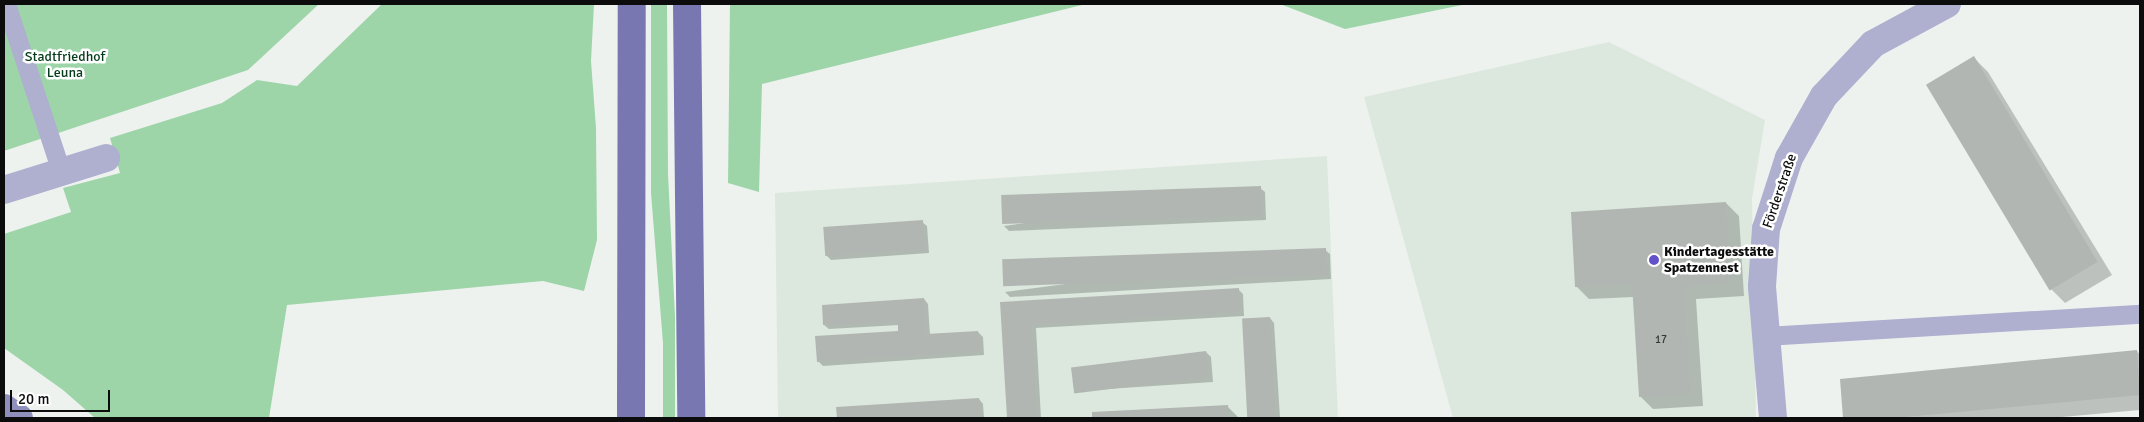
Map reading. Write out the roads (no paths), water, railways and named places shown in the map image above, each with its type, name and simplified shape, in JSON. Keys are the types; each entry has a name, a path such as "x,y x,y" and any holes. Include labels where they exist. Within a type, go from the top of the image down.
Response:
{"main road":[{"path":"630,412 632,4"},
{"path":"686,4 691,418"}],"street":[{"name":"Förderstraße","path":"1773,418 1762,286 1766,228 1788,158 1824,96 1873,44 1947,4"},
{"path":"4,190 106,158"},
{"path":"4,408 18,418"}],"lane":[{"path":"6,4 61,171"},
{"path":"1765,336 2140,314"}],"place":[{"name":"Kindertagesstätte Spatzennest","path":"1654,260"}],"park label":[{"name":"Stadtfriedhof Leuna","path":"65,66"}]}
